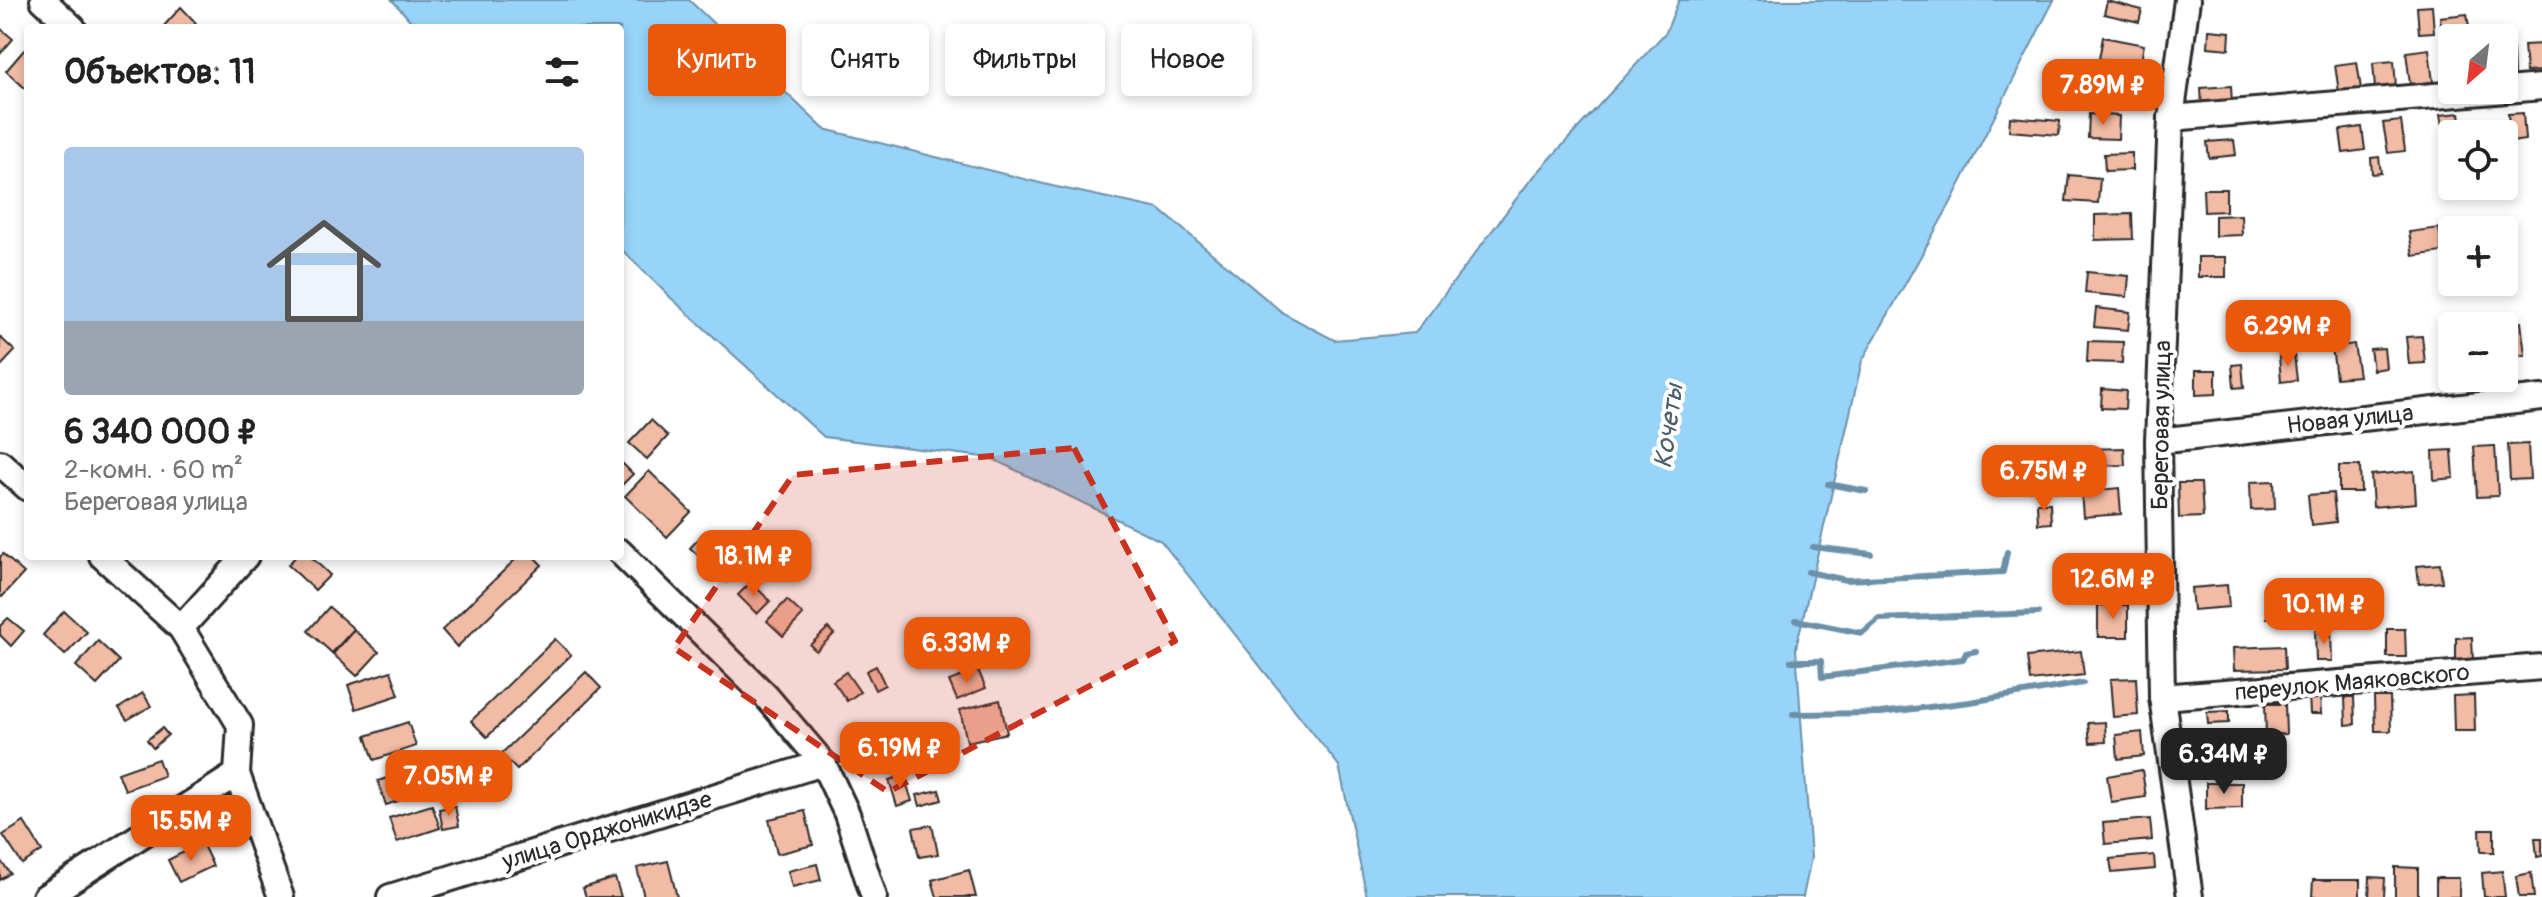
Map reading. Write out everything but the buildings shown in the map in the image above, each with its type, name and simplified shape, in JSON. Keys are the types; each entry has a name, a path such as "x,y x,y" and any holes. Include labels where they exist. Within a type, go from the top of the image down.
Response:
{"street":[{"path":"43,0 69,24"},
{"name":"Береговая улица","path":"2187,0 2171,118 2158,441 2162,697 2190,897"},
{"path":"2171,118 2542,87"},
{"name":"Новая улица","path":"2158,441 2542,398"},
{"path":"0,463 24,484"},
{"path":"624,556 766,696 823,763 847,814 874,897"},
{"path":"106,560 181,628 240,725 237,774 281,897"},
{"path":"181,628 242,560"},
{"name":"переулок Маяковского","path":"2162,697 2542,667"},
{"name":"улица Орджоникидзе","path":"390,897 823,763"},
{"path":"45,897 237,774"}],"highlighted area":[{"path":"1074,448 1175,641 888,792 674,648 793,475"}],"water":[{"name":"Кочеты","path":"392,0 689,0 714,24 648,24 648,96 786,96 786,93 824,129 1052,186 1159,209 1283,313 1334,340 1415,333 1529,182 1666,32 1679,0 2054,0 1950,204 1862,361 1796,648 1811,858 1803,897 1367,897 1339,766 1161,541 991,458 824,437 624,252 624,24 413,24"}],"waterway":[{"path":"1828,484 1866,491"},
{"path":"1813,547 1871,554"},
{"path":"1808,572 1846,580 2003,572 2007,552"},
{"path":"1796,620 1862,633 1879,619 2038,613"},
{"path":"1791,661 1821,661 1822,677 1963,659 1966,653 1976,651"},
{"path":"1793,714 1881,713 2083,683"}]}
